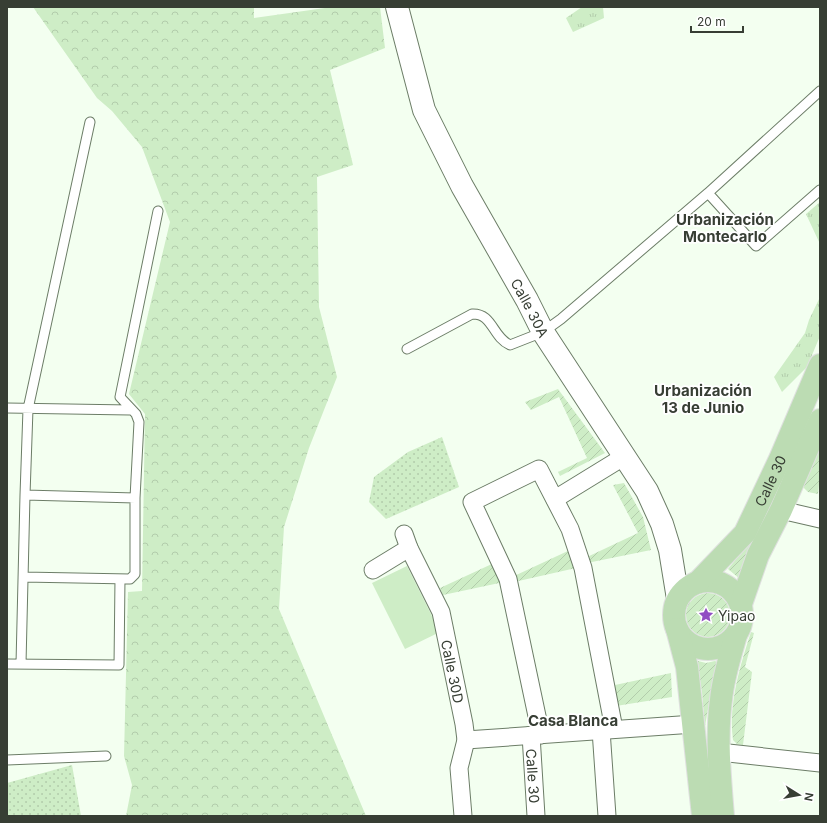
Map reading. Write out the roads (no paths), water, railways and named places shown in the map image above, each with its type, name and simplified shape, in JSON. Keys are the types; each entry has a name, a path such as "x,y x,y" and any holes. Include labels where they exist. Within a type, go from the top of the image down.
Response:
{"main road":[{"name":"Calle 30","path":"698,582 745,533 783,452 820,365"},
{"name":"Calle 30","path":"740,604 758,555 781,510 820,420"},
{"path":"703,816 687,667 676,626 674,612 678,600 686,589 698,582 711,581 723,584 734,592 740,604 742,615 741,625 736,634 729,658 721,700 719,752 723,816"},
{"path":"676,626 682,637 691,645 703,649 716,648 727,644 736,634"}],"street":[{"name":"Calle 30A","path":"397,7 424,110 462,186 527,300 543,332 647,491 662,524 670,550 678,600"},
{"path":"607,816 608,730 583,568 570,529 555,500 625,456"},
{"name":"Calle 30","path":"536,816 536,735 508,579 472,502 539,469 555,500"},
{"path":"781,510 820,519"},
{"name":"Calle 30D","path":"373,570 406,541 441,612 466,740 460,768 463,816"},
{"path":"466,740 694,724"},
{"path":"719,752 820,763"}],"lane":[{"path":"407,349 472,314 479,314 487,318 503,342 510,344 543,332 561,319 708,193 820,91"},
{"path":"21,664 28,409 90,122"},
{"path":"708,193 756,246 820,190"},
{"path":"23,577 120,580 130,579 135,574 135,498 139,422 136,414 130,410 120,397 158,211"},
{"path":"7,408 130,410"},
{"path":"25,494 135,498"},
{"path":"7,664 119,665 120,580"},
{"path":"7,760 106,756"}],"place":[{"name":"Yipao","path":"706,615"}],"district":[{"name":"Urbanización Montecarlo","path":"725,228"},
{"name":"Urbanización 13 de Junio","path":"703,398"},
{"name":"Casa Blanca","path":"573,720"}]}
